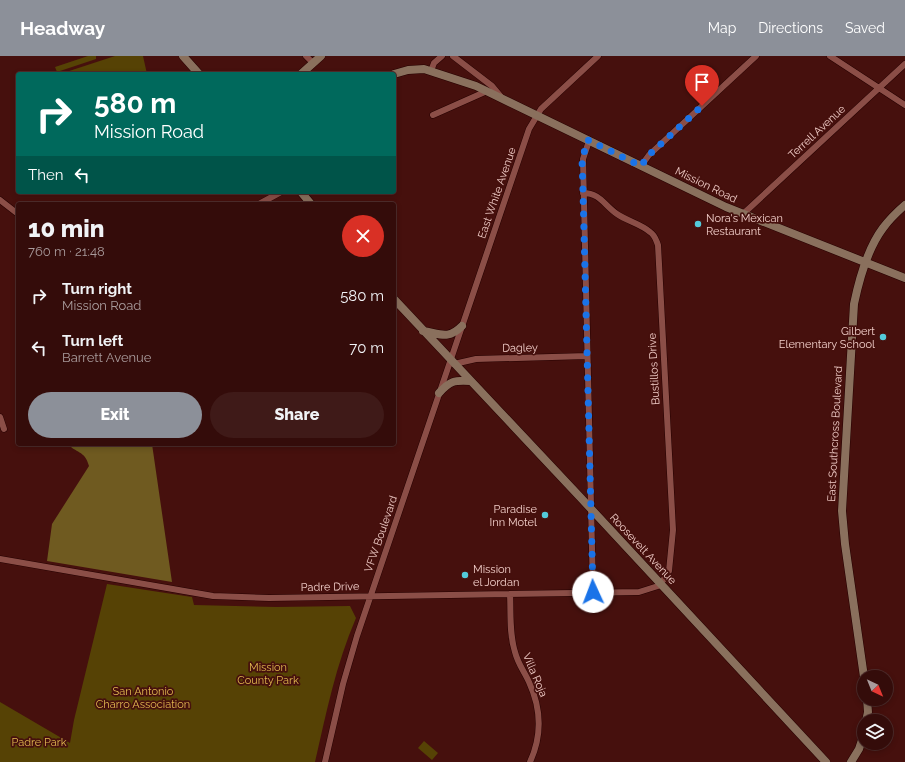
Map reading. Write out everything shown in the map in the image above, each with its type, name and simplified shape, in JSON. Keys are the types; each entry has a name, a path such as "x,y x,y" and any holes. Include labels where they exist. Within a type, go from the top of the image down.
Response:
{"main road":[{"path":"183,56 197,72"},
{"path":"303,72 321,56"},
{"name":"Mission Road","path":"396,73 418,68 431,71 487,91 743,214 905,278"},
{"path":"303,194 309,202"},
{"name":"East Southcross Boulevard","path":"863,670 845,544 842,511 854,304 861,276 878,236 883,228 905,205"},
{"name":"Roosevelt Avenue","path":"396,301 591,508 826,762"},
{"path":"423,330 446,336 456,332 462,326"},
{"path":"439,394 449,383 470,381"},
{"path":"852,762 858,750"}],"street":[{"path":"306,56 313,63"},
{"path":"431,71 434,63 442,56"},
{"name":"Mission Road","path":"453,56 492,86 503,98"},
{"name":"East White Avenue","path":"452,362 462,326 529,129 537,115 547,103 598,56"},
{"path":"641,166 649,155 756,56"},
{"path":"830,56 905,105"},
{"name":"Terrell Avenue","path":"743,214 905,64"},
{"path":"433,115 487,91"},
{"path":"588,140 582,159 593,592"},
{"name":"Bustillos Drive","path":"583,192 591,193 615,213 650,231 656,239 658,245 673,530 669,571 661,584"},
{"path":"263,202 277,194"},
{"path":"0,200 16,212"},
{"name":"Dagley","path":"452,362 476,359 587,356"},
{"name":"VFW Boulevard","path":"325,762 347,666 439,394 452,362"},
{"path":"0,417 4,430"},
{"name":"Padre Drive","path":"0,559 213,596 269,598 639,592 661,584"},
{"name":"Villa Roja","path":"510,594 511,631 515,652 519,666 534,693 539,712 536,747 530,762"}],"green space":[{"path":"88,56 96,56 96,59 57,72 55,67"},
{"path":"115,56 143,56 147,72 66,72"},
{"path":"107,584 192,597 194,605 276,607 350,606 356,618 337,671 315,762 0,762 0,702 70,743 74,720"},
{"path":"424,741 438,753 432,760 418,748"}],"shaded area":[{"path":"70,446 152,446 172,582 47,561 52,524 89,466 85,457"}],"place":[{"name":"Nora's Mexican Restaurant","path":"698,224"},
{"name":"Gilbert Elementary School","path":"883,337"},
{"name":"Paradise Inn Motel","path":"545,515"},
{"name":"Mission el Jordan","path":"465,575"}],"route":[{"path":"593,592 583,154 588,140 641,166 649,155 702,106"}],"park label":[{"name":"Mission County Park","path":"268,673"},
{"name":"San Antonio Charro Association","path":"143,697"},
{"name":"Padre Park","path":"39,742"}]}
